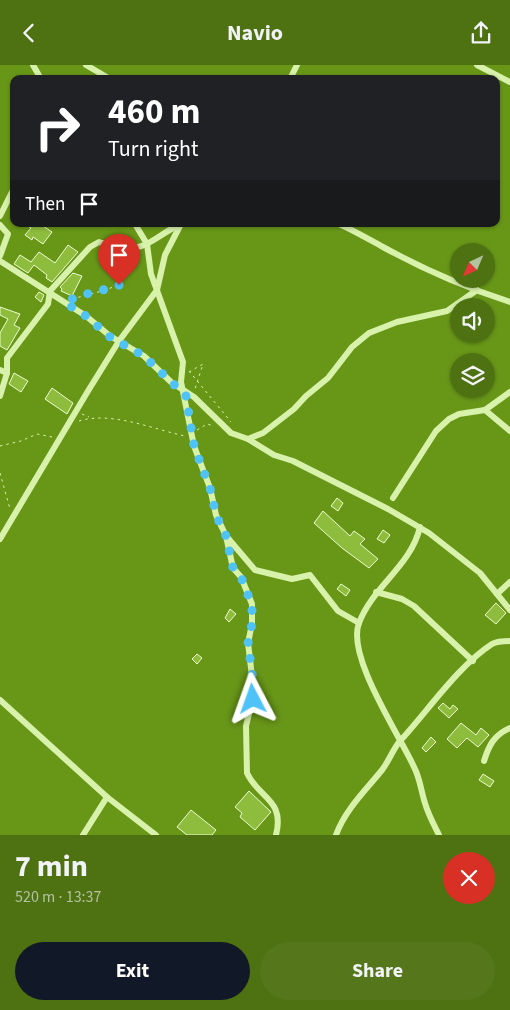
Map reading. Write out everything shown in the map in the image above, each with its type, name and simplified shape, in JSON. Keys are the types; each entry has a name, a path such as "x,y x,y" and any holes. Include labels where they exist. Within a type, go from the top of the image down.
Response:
{"street":[{"path":"86,65 103,75"},
{"path":"477,65 496,75"},
{"path":"0,216 10,196"},
{"path":"0,225 8,233 0,256"},
{"path":"137,227 147,244 152,274 183,363 181,382 192,437 214,498 216,515 226,536 233,568 241,577 252,605 253,614 248,643 254,693 246,726 247,773 250,780 270,799 279,816 276,835"},
{"path":"0,397 7,373 7,358 48,304 50,291 94,244 99,243 117,248 140,249 176,227"},
{"path":"0,539 119,341 158,290 165,255 179,227"},
{"path":"347,227 383,247 477,290 510,302"},
{"path":"0,261 50,291 86,316 104,332 144,356 184,392 188,392 194,397 230,433 248,439 274,455 293,461 420,527 480,573 510,610"},
{"path":"248,439 263,433 294,409 306,396 328,378 352,347 369,333 397,322 446,311 477,290"},
{"path":"0,370 7,373"},
{"path":"393,498 436,431 448,419 459,414 485,410 510,392"},
{"path":"485,410 510,431"},
{"path":"420,527 413,547 394,574 376,592 359,623 357,633 368,679 418,776 425,804 439,835"},
{"path":"226,536 255,570 292,579 310,575 338,611 359,623"},
{"path":"497,594 510,582"},
{"path":"376,592 414,605 473,661"},
{"path":"336,835 341,822 383,768 400,742 450,683 493,643 510,641"},
{"path":"0,700 107,797 156,835"},
{"path":"484,761 495,737 510,728"},
{"path":"83,835 107,797"}],"path":[{"path":"65,303 74,297 119,285"},
{"path":"183,363 214,404"},
{"path":"190,372 202,365 196,381 194,397"},
{"path":"76,411 90,418"},
{"path":"67,425 90,418 128,421 153,429 192,437 196,430 208,424 215,427"},
{"path":"0,446 21,441 37,434 60,438"},
{"path":"0,473 6,500 13,517"}],"building":[{"path":"29,227 44,227 52,232 43,244 33,237 32,240 25,235 31,228"},
{"path":"68,245 78,252 52,282 46,278 47,275 34,265 28,273 14,264 20,255 31,262 39,252 55,263"},
{"path":"73,273 82,276 72,296 61,291 60,287"},
{"path":"39,292 44,295 41,302 35,297"},
{"path":"0,307 20,314 14,325 20,328 7,350 0,346 0,333 8,319 0,315"},
{"path":"14,373 28,381 21,392 9,384"},
{"path":"52,388 73,403 67,414 45,399"},
{"path":"337,498 343,503 338,511 331,506"},
{"path":"323,511 350,536 354,531 365,539 360,544 378,559 369,568 342,548 314,523"},
{"path":"383,530 390,535 384,543 377,539"},
{"path":"341,584 350,590 346,596 337,589"},
{"path":"496,603 506,613 496,624 485,615"},
{"path":"230,609 236,614 229,622 225,618"},
{"path":"197,654 202,658 197,664 192,659"},
{"path":"443,703 450,709 453,705 458,709 449,718 438,708"},
{"path":"461,723 476,735 481,728 489,735 478,747 467,738 457,748 447,739"},
{"path":"431,737 436,742 426,752 422,748"},
{"path":"483,774 494,781 490,787 479,780"},
{"path":"249,791 271,812 255,830 240,817 242,813 235,807"},
{"path":"191,810 216,830 212,835 187,835 177,827"}],"route":[{"path":"119,285 74,297 65,303 86,316 110,337 144,356 158,367 186,396 188,419 194,446 214,498 214,510 226,536 233,568 241,577 252,605 252,624 248,643 254,688 253,699"}]}
